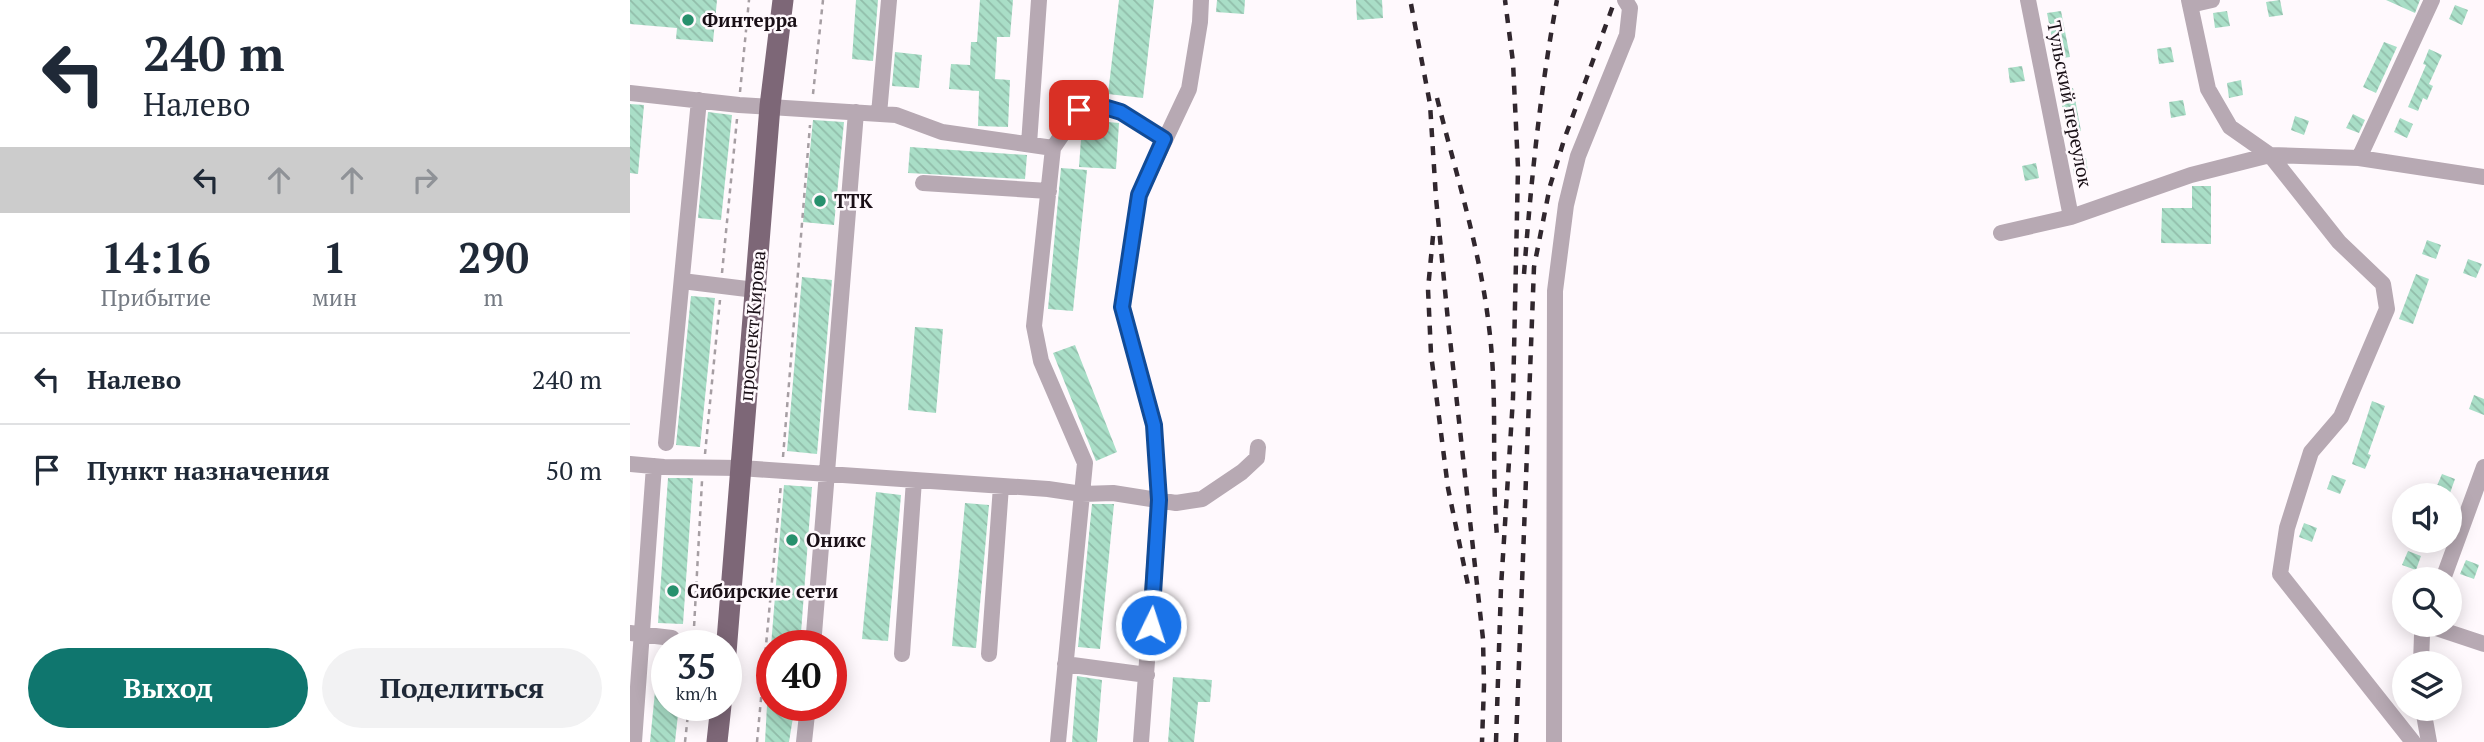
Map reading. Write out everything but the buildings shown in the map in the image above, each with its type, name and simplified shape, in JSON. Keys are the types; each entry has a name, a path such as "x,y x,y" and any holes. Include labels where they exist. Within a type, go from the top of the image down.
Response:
{"main road":[{"name":"проспект Кирова","path":"728,630 770,106 783,0"},
{"path":"717,742 719,721"}],"street":[{"path":"879,114 889,0"},
{"path":"1029,144 1039,0"},
{"path":"1141,742 1159,500 1154,425 1122,307 1139,195 1189,89 1201,0"},
{"path":"1554,742 1555,291 1566,205 1578,156 1627,35 1630,8 1625,0"},
{"name":"Тульский переулок","path":"2028,0 2071,217"},
{"path":"2212,0 2190,2 2208,89 2230,127 2270,155 2339,242 2383,284 2387,309 2341,417 2311,452 2287,528 2280,574 2413,742"},
{"path":"2359,158 2432,0"},
{"path":"630,93 739,105 896,114 942,132 1054,148"},
{"path":"666,443 699,100"},
{"path":"1058,742 1085,463 1041,361 1034,326 1054,148 1079,110 1101,106 1121,112 1164,139"},
{"path":"814,630 856,112"},
{"path":"2001,233 2071,217 2191,175 2270,155 2359,158 2484,177"},
{"path":"922,183 1049,191"},
{"path":"682,281 755,290"},
{"path":"630,464 740,468 1082,494 1113,493 1177,503 1202,499 1258,458 1258,447"},
{"path":"634,742 637,634 654,466"},
{"path":"2447,567 2484,467"},
{"path":"902,654 914,480"},
{"path":"989,654 1001,486"},
{"path":"2462,637 2484,644"},
{"path":"1065,664 1147,675"},
{"path":"804,742 806,721"},
{"path":"2425,721 2429,742"}],"path":[{"path":"694,630 703,468 749,0"},
{"path":"757,742 811,110 823,0"},
{"path":"685,742 687,721"}],"railway":[{"path":"1496,742 1501,587 1513,398 1518,168 1513,62 1505,0"},
{"path":"1524,274 1537,137 1557,0"},
{"path":"1516,742 1534,267 1550,186 1615,0"},
{"path":"1411,4 1430,104 1448,321 1483,639 1482,742"},
{"path":"1437,98 1474,240 1489,327 1497,536"},
{"path":"1433,236 1428,289 1431,354 1448,488 1469,590"}],"place":[{"name":"Финтерра","path":"688,20"},
{"name":"ТТК","path":"820,201"},
{"name":"Оникс","path":"792,540"},
{"name":"Сибирские сети","path":"673,591"}],"route":[{"path":"1079,110 1101,106 1121,112 1164,139 1139,195 1122,307 1154,425 1159,500 1151,625"}]}
